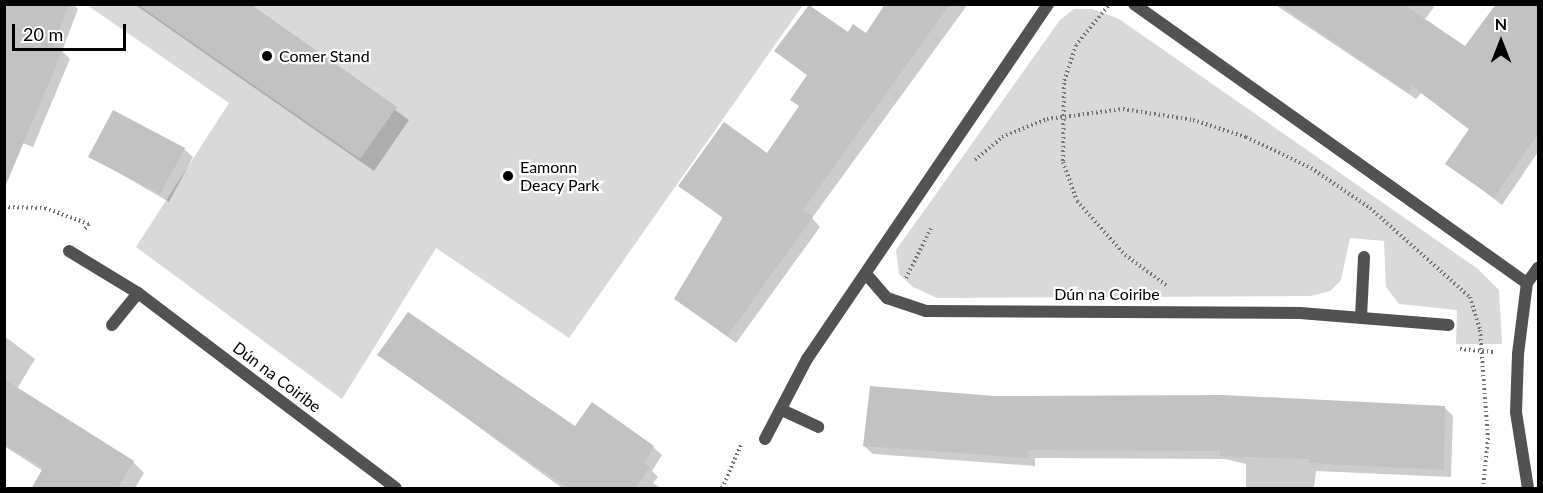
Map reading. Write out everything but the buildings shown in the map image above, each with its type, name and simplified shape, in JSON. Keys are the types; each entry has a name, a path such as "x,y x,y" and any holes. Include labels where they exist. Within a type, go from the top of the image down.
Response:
{"street":[{"path":"765,439 807,359 1048,4"},
{"path":"1134,4 1527,283"},
{"name":"Dún na Coiribe","path":"69,251 138,292 396,489"},
{"path":"1361,317 1364,257"},
{"path":"1528,489 1516,412 1518,354 1527,283 1539,268"},
{"name":"Dún na Coiribe","path":"866,274 898,301 926,311 1189,310 1361,317 1449,325"},
{"path":"112,325 138,292"},
{"path":"782,410 818,427"}],"path":[{"path":"1108,4 1076,45 1064,83 1063,162 1077,201 1125,255 1171,289 1189,310"},
{"path":"972,163 1002,137 1062,117 1123,109 1193,120 1246,137 1311,168 1370,208 1470,297 1481,351 1488,438 1483,489"},
{"path":"4,207 45,208 89,224 69,251"},
{"path":"898,301 937,215"},
{"path":"1449,325 1453,348 1518,354"},
{"path":"722,489 742,443 765,439"}],"shaded area":[{"name":"Eamonn Deacy Park","path":"87,5 803,5 569,338 436,248 342,399 136,247 229,103"},
{"path":"1074,9 1092,9 1119,19 1478,269 1499,290 1502,344 1456,344 1457,310 1399,304 1386,287 1384,241 1350,238 1341,280 1330,291 1311,296 937,298 913,287 899,274 896,250 1060,20"}],"place":[{"name":"Comer Stand","path":"267,56"},
{"name":"Eamonn Deacy Park","path":"508,176"}]}
